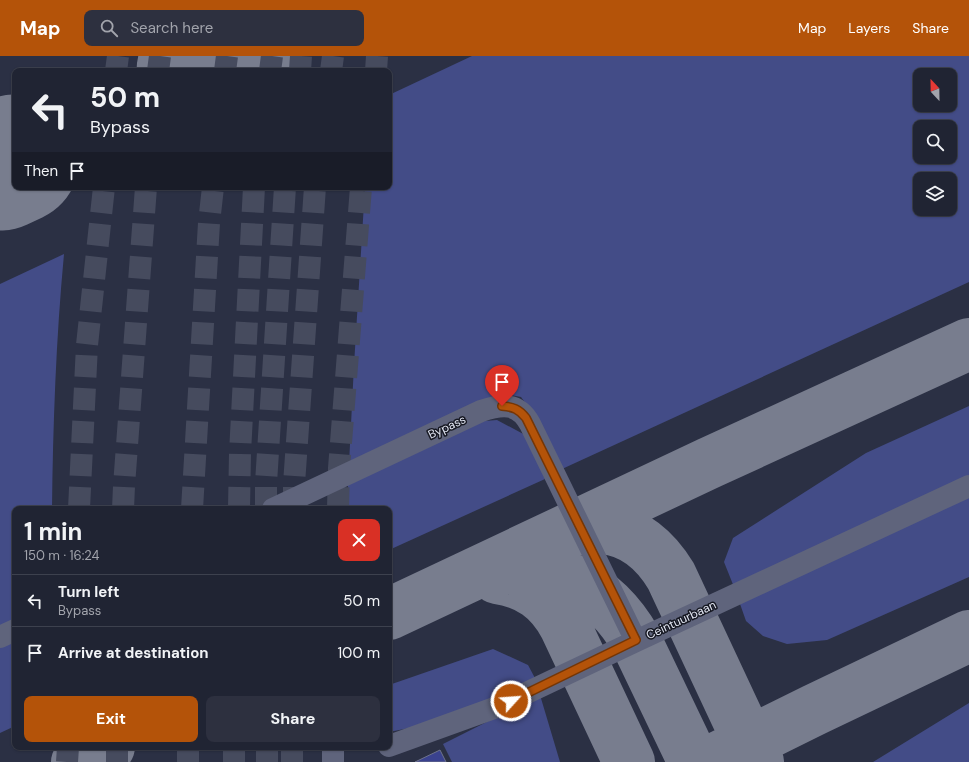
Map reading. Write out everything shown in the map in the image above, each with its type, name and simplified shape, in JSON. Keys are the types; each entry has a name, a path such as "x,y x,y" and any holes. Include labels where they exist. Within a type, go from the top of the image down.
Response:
{"street":[{"name":"Bypass","path":"279,506 481,411 502,406 514,407 522,413 530,424 636,640"},
{"name":"Ceintuurbaan","path":"392,745 497,708 636,640 969,486"},
{"path":"0,637 12,631"},
{"path":"333,750 333,762"}],"shaded area":[{"path":"472,56 969,56 969,282 562,469 529,408 521,397 505,394 490,398 349,464 365,190 392,190 392,94"},
{"path":"64,254 55,382 52,506 12,506 12,620 0,626 0,284"},
{"path":"969,406 969,476 734,587 724,562 733,538 866,453"},
{"path":"497,420 527,436 545,479 392,549 392,506 348,506 348,482 473,422"},
{"path":"969,493 969,577 827,640 787,644 763,636 746,621 739,601"},
{"path":"12,640 12,727 0,733 0,646"},
{"path":"493,649 528,665 536,680 465,717 392,731 392,684"},
{"path":"540,695 560,762 452,762 443,744"},
{"path":"969,703 969,762 873,762"}],"building":[{"path":"440,750 446,762 415,762"}],"taxiway":[{"path":"392,613 709,463 969,344"},
{"path":"566,531 603,528 625,533 643,544 658,558 671,576 758,762"},
{"path":"488,571 511,568 533,569 554,573 574,580 592,591 609,605 636,641 694,762"},
{"path":"497,578 508,580 529,588 553,607 565,626 629,762"},
{"path":"717,758 969,636"},
{"path":"77,762 103,750"}],"runway":[{"path":"207,68 233,56"},
{"path":"0,166 12,160"}],"tunnel":[{"path":"116,68 118,56"},
{"path":"158,68 160,56"},
{"path":"225,68 227,56"},
{"path":"270,68 272,56"},
{"path":"300,68 301,56"},
{"path":"331,68 333,56"},
{"path":"376,68 377,56"},
{"path":"79,506 87,345 104,190"},
{"path":"123,506 146,190"},
{"path":"192,506 209,223 213,190"},
{"path":"239,506 240,453 254,190"},
{"path":"266,506 266,483 285,190"},
{"path":"294,506 294,484 315,190"},
{"path":"338,506 339,468 361,190"},
{"path":"67,762 68,750"},
{"path":"117,750 117,762"},
{"path":"188,750 188,762"},
{"path":"234,750 234,762"},
{"path":"267,750 267,762"},
{"path":"292,750 292,762"}],"route":[{"path":"502,406 514,407 518,409 526,418 636,640 511,701"}]}
